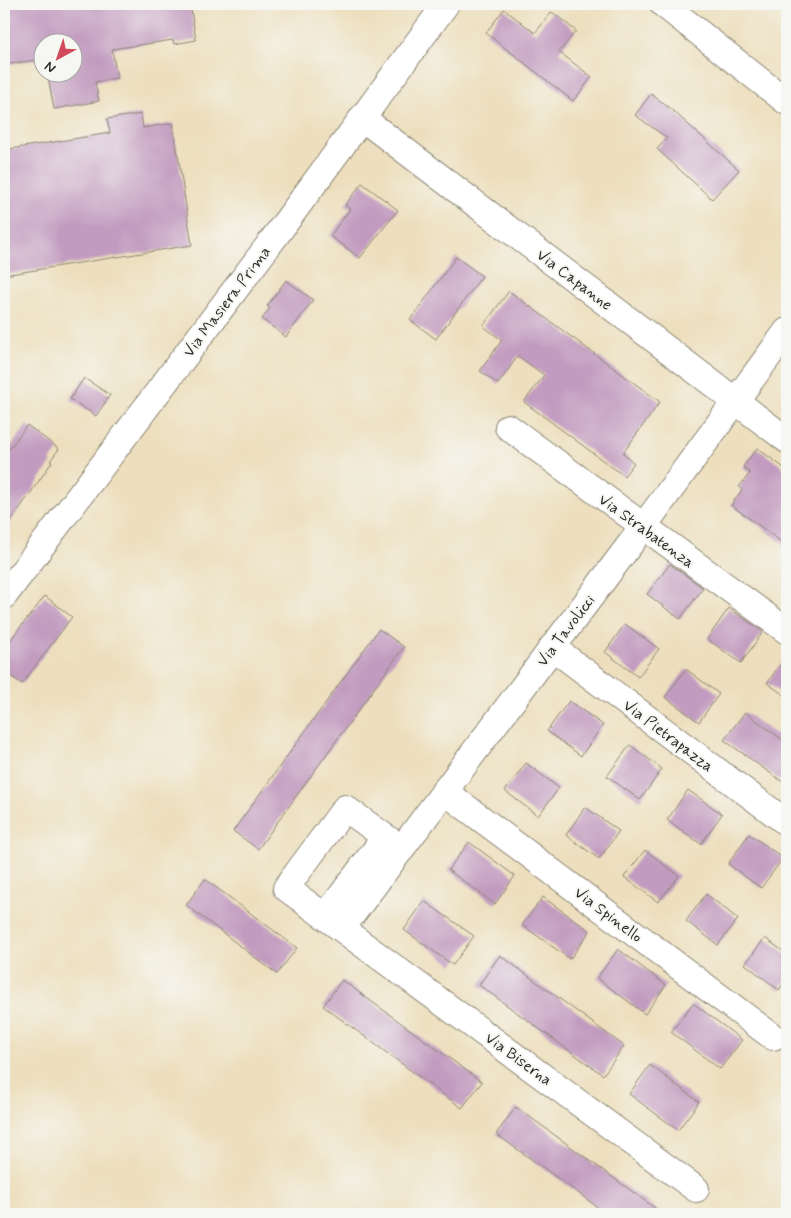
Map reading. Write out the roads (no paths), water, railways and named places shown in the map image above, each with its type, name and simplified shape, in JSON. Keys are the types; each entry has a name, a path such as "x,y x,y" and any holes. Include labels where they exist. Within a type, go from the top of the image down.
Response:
{"street":[{"name":"Via Masiera Prima","path":"4,596 446,4"},
{"path":"663,4 787,102"},
{"name":"Via Capanne","path":"362,118 787,440"},
{"name":"Via Tavolicci","path":"334,922 393,843 444,791 643,528 787,331"},
{"name":"Via Strabatenza","path":"508,427 643,528 787,631"},
{"name":"Via Pietrapazza","path":"552,647 787,823"},
{"name":"Via Spinello","path":"444,791 773,1037"},
{"name":"Via Biserna","path":"393,843 345,808 286,888 696,1189"}]}
